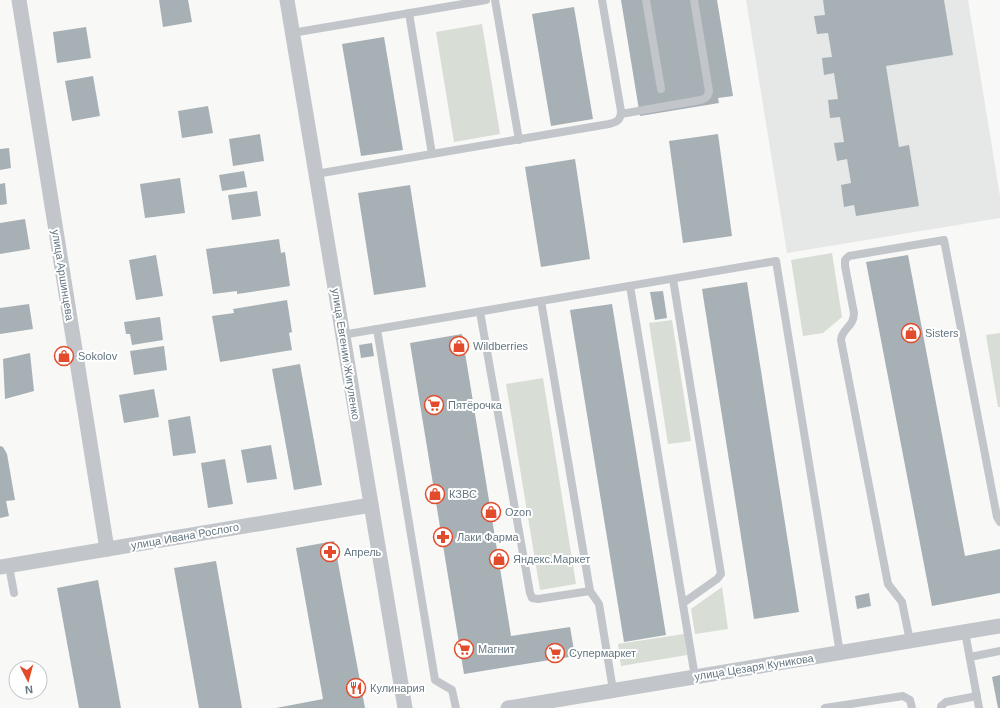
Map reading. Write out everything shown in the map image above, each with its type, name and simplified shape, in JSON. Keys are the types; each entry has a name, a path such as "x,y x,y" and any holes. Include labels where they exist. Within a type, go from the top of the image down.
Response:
{"street":[{"name":"улица Аршинцева","path":"19,0 107,549"},
{"name":"улица Евгении Жигуленко","path":"287,0 405,708"},
{"name":"улица Ивана Рослого","path":"5,567 371,505"},
{"name":"улица Цезаря Куникова","path":"508,708 1000,626"}],"lane":[{"path":"292,33 486,0"},
{"path":"496,0 519,140"},
{"path":"316,174 617,122 621,117 621,114 602,0"},
{"path":"646,0 661,89"},
{"path":"621,114 701,100 709,95 694,0"},
{"path":"409,13 432,154"},
{"path":"910,641 902,602 888,584 887,580 841,340 841,335 854,320 845,266 845,260 849,256 944,240 997,517 1000,522"},
{"path":"342,335 776,261 840,653"},
{"path":"673,279 721,574 717,579 683,603"},
{"path":"630,286 695,677"},
{"path":"541,301 590,591 599,604 613,690"},
{"path":"480,312 530,593 532,598 538,599 590,591"},
{"path":"378,329 435,680 452,690 456,708"},
{"path":"5,567 14,592"},
{"path":"965,632 979,708"},
{"path":"970,657 1000,651"},
{"path":"825,708 903,696 910,700 912,708"},
{"path":"941,708 946,702 977,696"}],"shaded area":[{"path":"746,0 968,0 1000,196 1000,218 787,253"},
{"path":"482,24 500,134 454,142 436,32"},
{"path":"832,253 842,317 823,333 803,336 791,260"},
{"path":"672,320 691,441 668,444 649,323"},
{"path":"1000,333 1000,407 998,407 986,335"},
{"path":"543,378 576,584 540,590 506,384"},
{"path":"722,587 728,629 695,634 691,609"},
{"path":"684,634 687,655 621,666 618,644"}],"building":[{"path":"159,0 188,0 192,22 163,27"},
{"path":"621,0 717,0 733,96 718,98 719,103 640,116"},
{"path":"823,0 944,0 953,55 886,66 899,147 909,145 919,206 856,216 854,205 844,207 841,185 851,183 847,159 837,161 834,143 844,142 840,117 830,118 828,100 838,99 834,73 824,75 822,58 832,57 828,33 817,34 814,16 825,15"},
{"path":"574,7 593,119 551,126 532,14"},
{"path":"86,27 91,58 57,63 53,32"},
{"path":"384,37 403,150 361,156 342,44"},
{"path":"93,76 100,116 72,121 65,81"},
{"path":"208,106 213,133 182,138 178,111"},
{"path":"260,134 264,161 233,166 229,139"},
{"path":"718,134 732,236 683,243 669,141"},
{"path":"9,148 11,168 0,170 0,149"},
{"path":"575,159 590,259 541,267 525,167"},
{"path":"244,171 247,187 222,191 219,175"},
{"path":"180,178 185,213 145,218 140,184"},
{"path":"5,183 7,204 0,205 0,184"},
{"path":"410,185 426,287 374,295 358,193"},
{"path":"257,191 261,216 232,220 228,195"},
{"path":"25,219 30,249 0,254 0,223"},
{"path":"279,239 281,253 285,252 290,286 237,294 237,291 213,294 206,249"},
{"path":"156,255 163,296 136,300 129,260"},
{"path":"908,255 965,556 1000,549 1000,593 932,606 866,262"},
{"path":"747,282 799,612 754,619 702,289"},
{"path":"663,291 667,318 655,320 650,292"},
{"path":"287,300 292,332 289,333 292,350 220,362 212,316 234,313 233,309"},
{"path":"29,304 33,329 0,334 0,308"},
{"path":"612,304 666,635 624,642 570,310"},
{"path":"160,317 163,340 132,345 130,334 126,334 124,322"},
{"path":"462,334 511,636 570,627 575,656 464,674 410,343"},
{"path":"372,343 374,356 361,358 359,345"},
{"path":"164,346 167,370 134,375 130,351"},
{"path":"30,353 34,391 5,399 3,359"},
{"path":"300,364 322,485 294,490 272,369"},
{"path":"154,389 159,417 124,423 119,395"},
{"path":"190,416 196,453 173,456 168,420"},
{"path":"271,445 277,479 247,483 241,450"},
{"path":"0,446 3,447 7,454 15,500 6,501 9,516 0,518"},
{"path":"225,459 233,504 208,508 201,463"},
{"path":"334,541 365,708 276,708 323,699 296,548"},
{"path":"216,561 242,708 199,708 174,568"},
{"path":"98,580 121,708 79,708 57,588"},
{"path":"869,593 871,606 857,609 855,596"},
{"path":"1000,675 1000,708 998,708 992,677"}],"place":[{"name":"Sisters","path":"911,333"},
{"name":"Wildberries","path":"459,346"},
{"name":"Sokolov","path":"64,356"},
{"name":"Пятёрочка","path":"434,405"},
{"name":"КЗВС","path":"435,494"},
{"name":"Ozon","path":"491,512"},
{"name":"Лаки Фарма","path":"443,537"},
{"name":"Апрель","path":"330,552"},
{"name":"Яндекс.Маркет","path":"499,559"},
{"name":"Магнит","path":"464,649"},
{"name":"Супермаркет","path":"555,653"},
{"name":"Кулинария","path":"356,688"}]}
